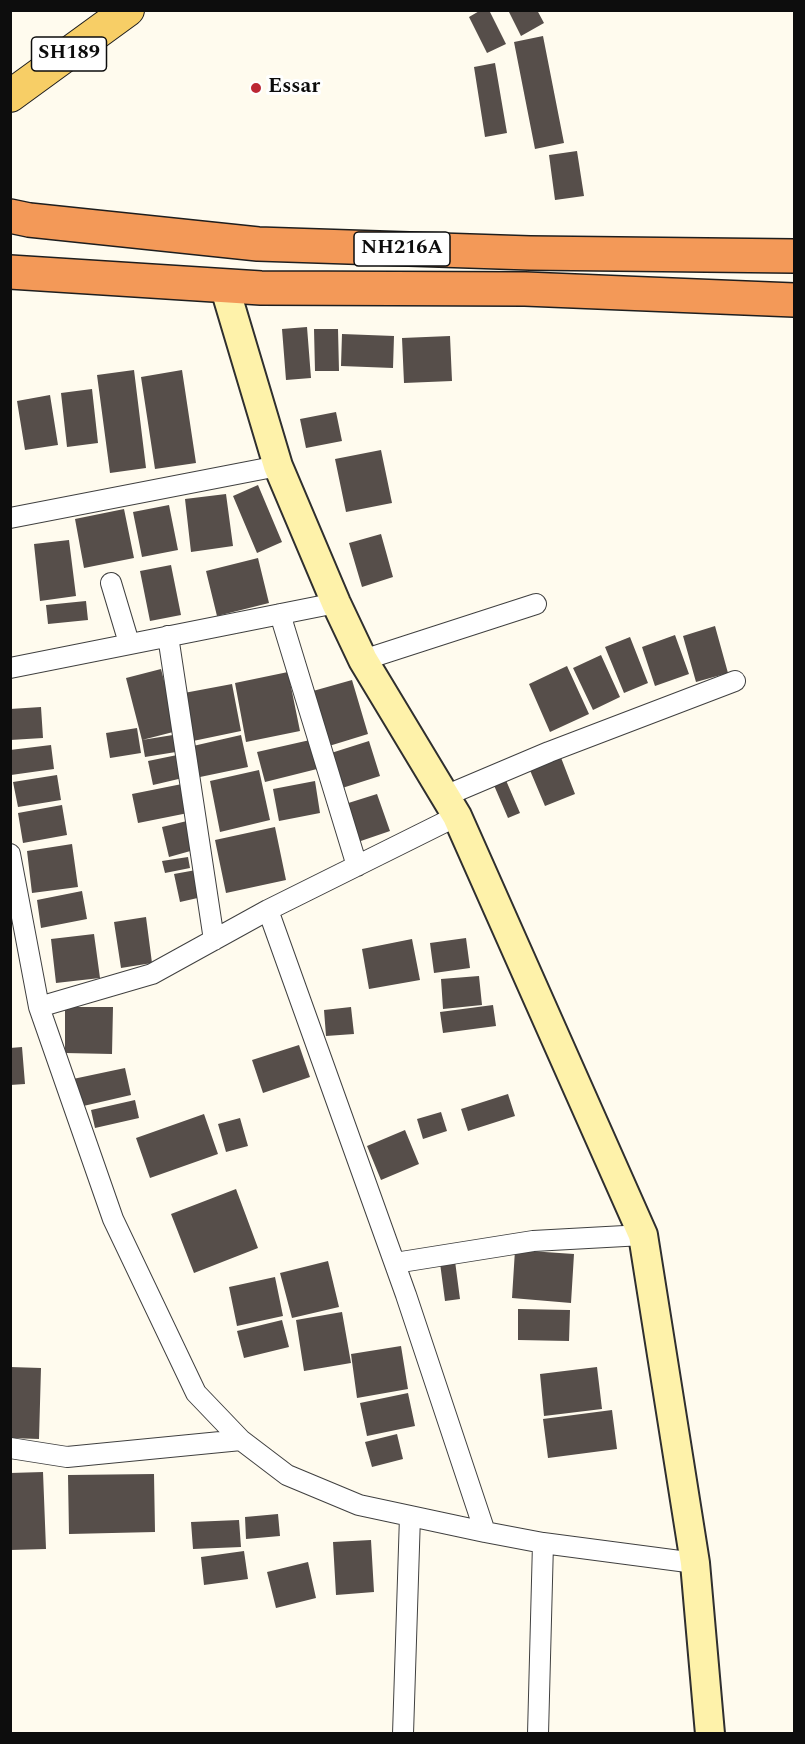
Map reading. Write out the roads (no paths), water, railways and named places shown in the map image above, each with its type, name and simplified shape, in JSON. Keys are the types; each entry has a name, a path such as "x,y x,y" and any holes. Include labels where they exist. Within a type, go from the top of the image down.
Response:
{"highway":[{"name":"NH216A","path":"10,216 29,220 258,244 530,254 795,256"},
{"name":"NH216A","path":"10,272 261,288 525,289 795,300"}],"main road":[{"name":"SH189","path":"10,96 128,10"},
{"path":"224,285 278,466 336,603 363,660 451,806 643,1235 695,1563 710,1734"}],"street":[{"path":"10,518 278,466"},
{"path":"111,583 129,644"},
{"path":"10,668 336,603"},
{"path":"363,660 536,604"},
{"path":"280,614 357,866"},
{"path":"168,636 214,940"},
{"path":"39,1007 152,974 267,910 357,866 451,806 549,752 735,681"},
{"path":"10,854 39,1007 113,1219 196,1393 241,1440 287,1475 359,1504 543,1543 695,1563"},
{"path":"267,910 394,1263 484,1532"},
{"path":"394,1263 533,1241 643,1235"},
{"path":"10,1448 67,1457 241,1440"},
{"path":"403,1734 410,1516"},
{"path":"538,1734 543,1543"}],"place":[{"name":"Essar","path":"256,88"}]}
